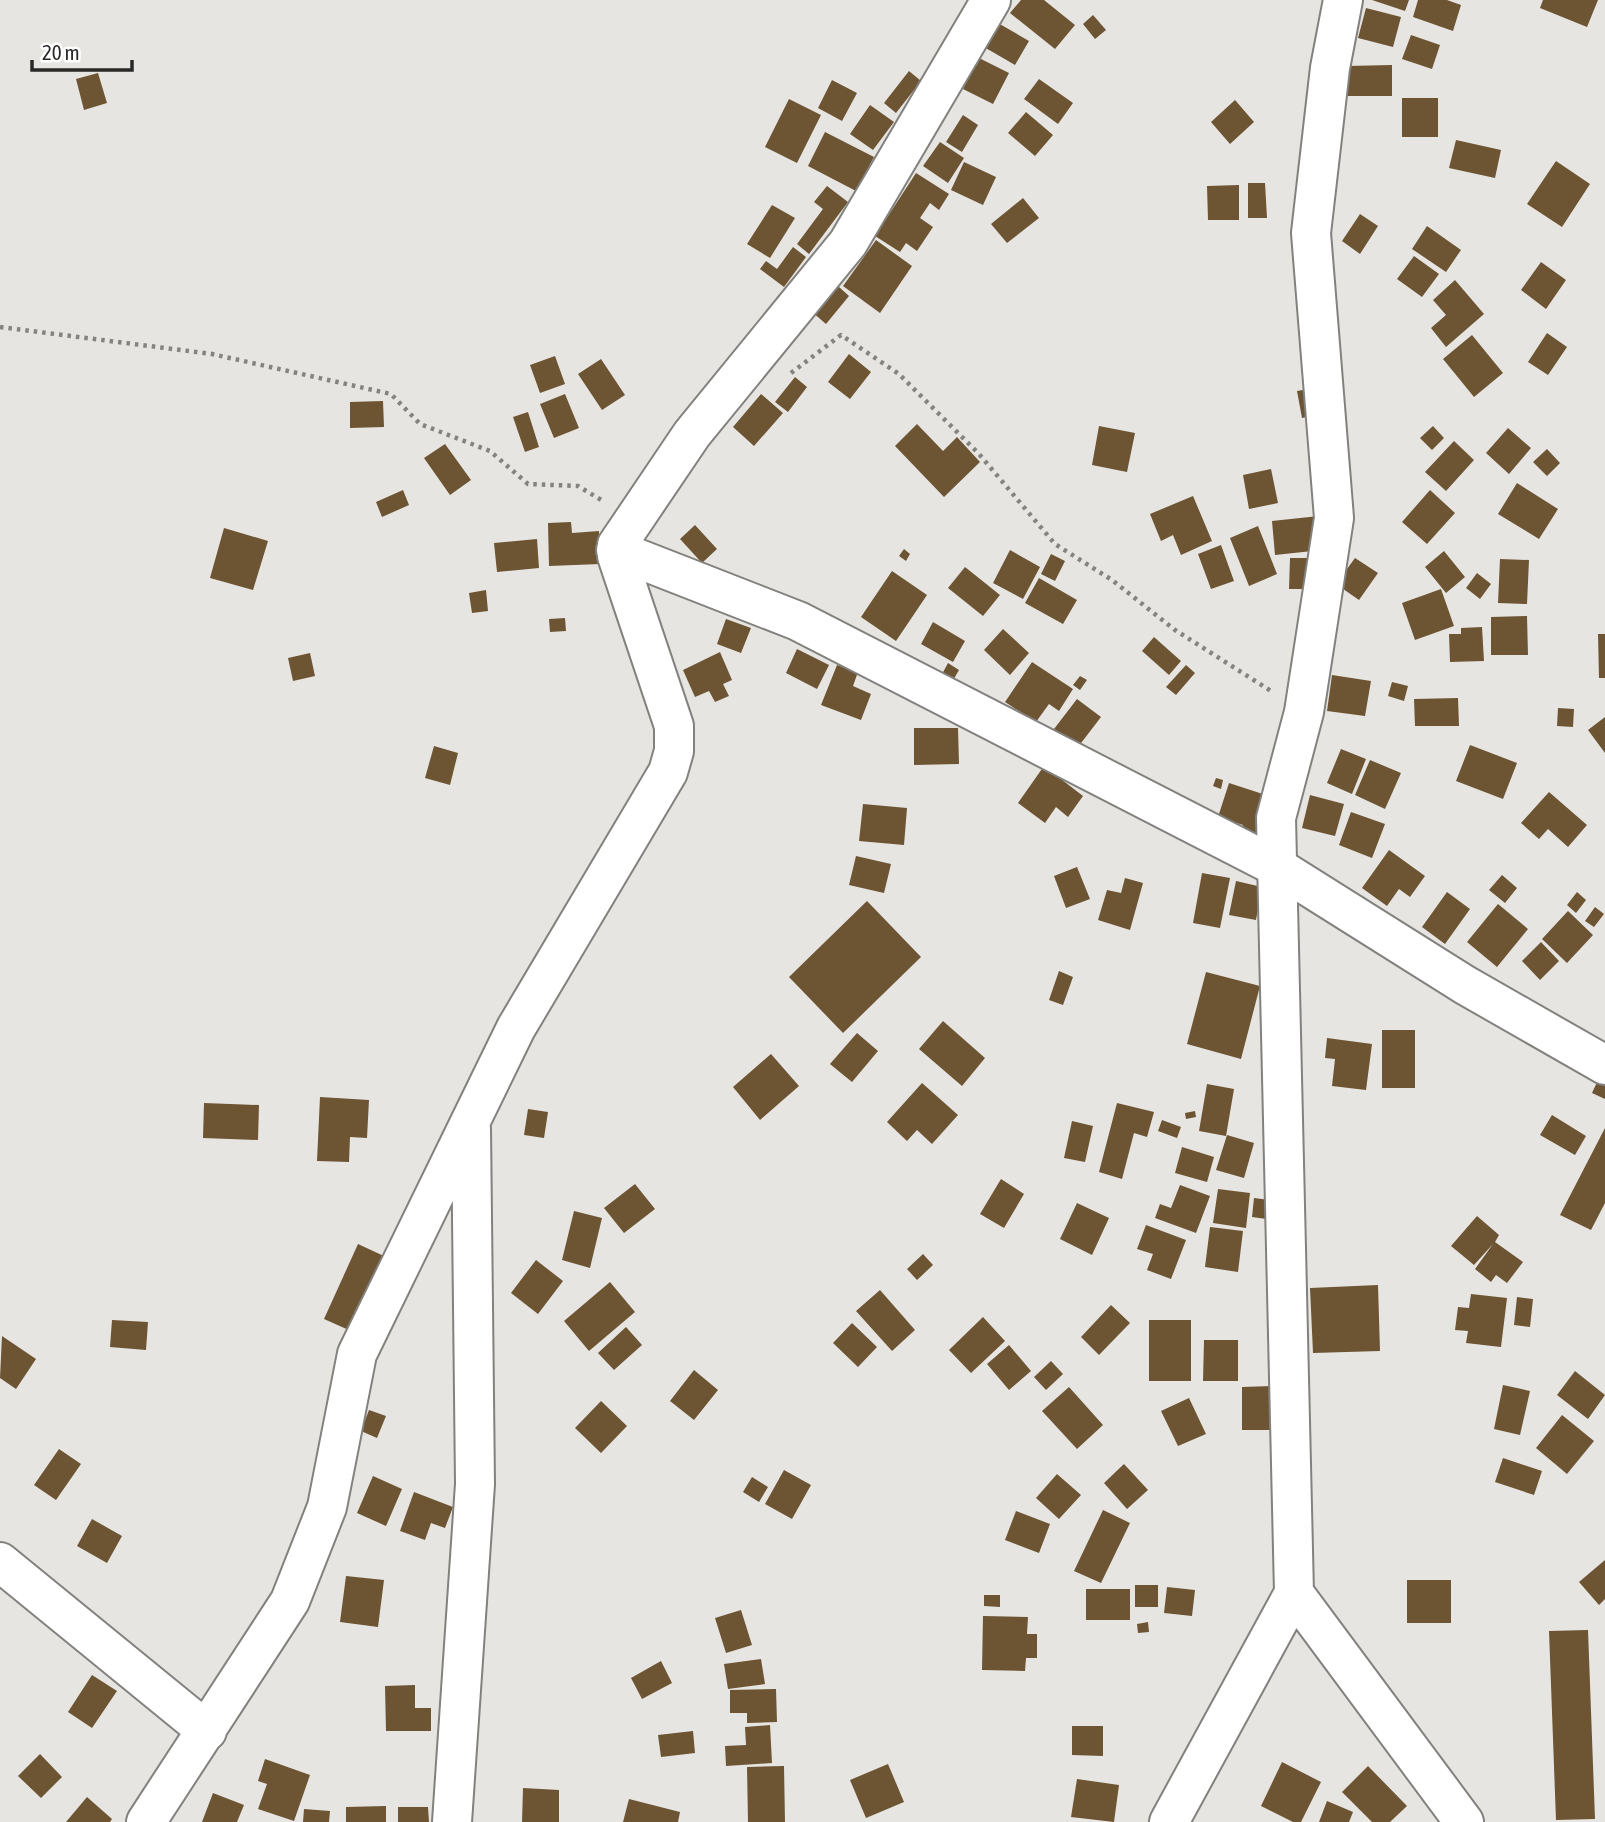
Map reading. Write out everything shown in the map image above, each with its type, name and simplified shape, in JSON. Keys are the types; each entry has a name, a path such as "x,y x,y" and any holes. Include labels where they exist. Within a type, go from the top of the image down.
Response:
{"street":[{"path":"146,1822 290,1601 327,1507 357,1354 516,1028 668,772 674,751 674,726 625,535 692,434 848,243 991,0"},
{"path":"1169,1822 1294,1593 1276,818 1304,712 1334,517 1311,233 1330,68 1343,0"},
{"path":"625,535 1279,868 1465,985 1605,1065"},
{"path":"452,1822 475,1484 471,1119"},
{"path":"0,1562 207,1731"},
{"path":"1294,1593 1464,1822"}],"path":[{"path":"0,327 212,354 391,394 420,424 490,451 528,484 578,486 625,535"},
{"path":"753,356 791,373 841,335 899,374 979,454 1055,544 1112,580 1175,630 1304,712"}],"building":[{"path":"1021,0 1044,0 1075,25 1055,49 1010,13"},
{"path":"1372,0 1409,0 1405,11"},
{"path":"1418,0 1447,0 1461,5 1453,31 1413,17"},
{"path":"1543,0 1598,0 1587,27 1540,8"},
{"path":"1366,8 1401,17 1393,47 1358,38"},
{"path":"1093,15 1106,30 1095,39 1083,24"},
{"path":"998,23 1029,41 1015,65 984,47"},
{"path":"1411,35 1440,45 1432,69 1402,59"},
{"path":"979,58 1009,73 993,104 963,89"},
{"path":"1392,65 1392,96 1346,96 1346,66"},
{"path":"909,71 921,81 896,113 884,103"},
{"path":"98,73 107,103 84,110 76,79"},
{"path":"1039,79 1073,103 1058,124 1024,99"},
{"path":"832,80 857,93 842,121 818,108"},
{"path":"1402,98 1438,98 1438,137 1402,137"},
{"path":"789,99 821,115 797,163 765,147"},
{"path":"1235,100 1254,122 1230,144 1211,122"},
{"path":"870,105 894,122 873,150 850,134"},
{"path":"1026,112 1053,135 1035,156 1008,133"},
{"path":"963,115 978,125 962,152 946,142"},
{"path":"825,132 874,157 856,191 808,166"},
{"path":"1456,140 1501,150 1495,178 1449,168"},
{"path":"940,142 964,158 948,183 923,166"},
{"path":"1556,161 1590,184 1562,227 1527,204"},
{"path":"964,162 996,177 983,205 951,190"},
{"path":"916,173 949,194 939,210 930,203 920,218 933,227 917,251 906,243 900,252 875,236"},
{"path":"1248,183 1265,183 1267,218 1248,218"},
{"path":"1239,185 1239,220 1208,220 1207,186"},
{"path":"827,186 848,202 809,254 797,244 823,209 814,202"},
{"path":"1023,198 1039,218 1007,243 991,224"},
{"path":"772,205 795,218 770,258 747,244"},
{"path":"1360,214 1378,226 1360,254 1342,241"},
{"path":"1427,226 1461,250 1446,272 1412,249"},
{"path":"876,240 912,266 880,313 843,286"},
{"path":"793,247 806,257 784,287 760,269 766,261 777,269"},
{"path":"1414,256 1439,274 1422,297 1397,279"},
{"path":"1541,262 1566,280 1546,309 1521,290"},
{"path":"828,277 849,296 826,324 804,305"},
{"path":"1455,280 1484,314 1446,347 1431,328 1446,315 1433,300"},
{"path":"1547,333 1567,347 1548,375 1528,362"},
{"path":"1472,335 1503,373 1474,397 1443,359"},
{"path":"849,354 871,372 850,399 828,382"},
{"path":"555,356 565,384 540,393 530,365"},
{"path":"601,359 625,395 602,410 578,374"},
{"path":"795,377 807,387 788,412 775,402"},
{"path":"1314,388 1319,414 1302,418 1297,391"},
{"path":"565,394 579,428 554,438 540,404"},
{"path":"761,394 783,413 754,446 733,427"},
{"path":"383,401 384,427 350,428 350,402"},
{"path":"528,412 539,447 525,452 513,417"},
{"path":"917,424 943,451 957,437 980,462 944,497 895,446"},
{"path":"1099,426 1135,433 1127,472 1092,465"},
{"path":"1433,426 1444,438 1432,450 1420,438"},
{"path":"1508,428 1531,448 1509,474 1486,453"},
{"path":"1454,441 1474,460 1446,491 1425,472"},
{"path":"445,444 471,480 450,495 424,458"},
{"path":"1547,449 1560,463 1547,476 1533,462"},
{"path":"1271,469 1278,503 1249,509 1243,475"},
{"path":"1517,483 1558,509 1539,539 1498,514"},
{"path":"403,490 409,505 382,517 376,502"},
{"path":"1430,490 1455,513 1427,544 1402,522"},
{"path":"1193,496 1212,541 1181,555 1173,535 1161,541 1150,514"},
{"path":"1319,516 1322,550 1275,555 1272,521"},
{"path":"571,522 572,533 599,531 600,564 549,566 548,523"},
{"path":"695,525 717,549 702,563 680,539"},
{"path":"1258,526 1277,574 1249,586 1230,538"},
{"path":"224,528 268,541 253,590 210,578"},
{"path":"537,539 539,568 497,572 494,543"},
{"path":"1221,545 1234,581 1211,589 1198,554"},
{"path":"904,549 910,554 906,561 899,556"},
{"path":"1010,550 1040,567 1023,599 993,583"},
{"path":"1444,551 1465,577 1446,593 1425,567"},
{"path":"1051,554 1065,561 1055,581 1041,574"},
{"path":"1290,558 1316,558 1315,589 1289,589"},
{"path":"1355,558 1378,573 1359,600 1336,584"},
{"path":"1500,559 1529,560 1527,604 1498,603"},
{"path":"965,567 1000,595 983,616 948,588"},
{"path":"892,571 927,595 896,641 861,617"},
{"path":"1477,573 1491,584 1480,599 1466,588"},
{"path":"1039,578 1077,600 1063,624 1025,603"},
{"path":"1441,589 1454,626 1415,640 1402,603"},
{"path":"486,590 488,611 472,613 469,593"},
{"path":"1527,616 1528,655 1491,655 1491,617"},
{"path":"565,618 566,631 550,632 549,619"},
{"path":"726,619 751,628 741,653 717,644"},
{"path":"933,622 965,641 953,662 921,644"},
{"path":"1482,627 1484,661 1450,662 1449,634 1461,634 1461,628"},
{"path":"1003,629 1029,653 1010,675 984,650"},
{"path":"1598,634 1605,634 1605,678 1599,678"},
{"path":"1154,637 1181,661 1169,675 1142,651"},
{"path":"797,649 829,665 817,689 786,673"},
{"path":"720,652 732,680 723,684 729,696 715,702 709,691 695,697 683,670"},
{"path":"310,653 315,676 293,681 288,658"},
{"path":"1032,662 1073,689 1059,711 1049,704 1036,722 1005,702"},
{"path":"948,663 959,670 952,682 941,676"},
{"path":"837,665 858,672 853,686 871,694 861,720 821,705"},
{"path":"1186,665 1195,673 1176,695 1166,687"},
{"path":"1332,675 1371,681 1365,716 1327,711"},
{"path":"1080,676 1087,680 1080,690 1073,685"},
{"path":"1392,682 1408,686 1404,701 1388,696"},
{"path":"1458,698 1459,726 1415,726 1414,699"},
{"path":"1077,699 1101,717 1078,747 1054,729"},
{"path":"1558,708 1574,709 1573,727 1557,726"},
{"path":"1605,717 1605,753 1588,730"},
{"path":"914,728 958,728 959,764 914,765"},
{"path":"1470,745 1517,763 1503,799 1456,781"},
{"path":"434,746 458,753 450,785 425,778"},
{"path":"1341,749 1366,759 1352,794 1327,783"},
{"path":"1370,760 1401,773 1385,809 1355,795"},
{"path":"1044,766 1083,796 1068,817 1056,807 1045,823 1018,803"},
{"path":"1216,778 1223,780 1221,789 1213,786"},
{"path":"1229,783 1272,797 1257,843 1239,837 1243,825 1218,817"},
{"path":"1549,792 1587,825 1568,847 1548,829 1539,839 1521,823"},
{"path":"1310,795 1344,804 1335,836 1302,828"},
{"path":"863,804 907,808 904,845 859,841"},
{"path":"1351,812 1385,824 1372,858 1339,845"},
{"path":"1389,850 1425,876 1410,897 1399,889 1387,906 1362,888"},
{"path":"856,856 891,864 884,893 849,885"},
{"path":"1077,867 1090,899 1066,908 1054,876"},
{"path":"1202,873 1230,878 1220,928 1193,923"},
{"path":"1502,875 1517,888 1505,903 1489,890"},
{"path":"1125,878 1143,883 1130,930 1098,920 1107,890 1121,893"},
{"path":"1236,881 1262,887 1256,920 1229,915"},
{"path":"1447,892 1470,909 1445,944 1422,927"},
{"path":"1577,892 1586,900 1576,913 1567,905"},
{"path":"867,901 921,957 843,1033 789,977"},
{"path":"1498,904 1528,929 1497,967 1467,942"},
{"path":"1595,907 1604,914 1594,927 1585,921"},
{"path":"1568,911 1593,935 1567,963 1542,939"},
{"path":"1541,942 1559,961 1540,980 1522,961"},
{"path":"1059,971 1073,977 1063,1005 1049,1000"},
{"path":"1206,972 1260,986 1241,1059 1187,1044"},
{"path":"943,1021 985,1058 962,1086 919,1049"},
{"path":"1382,1030 1415,1030 1415,1088 1382,1088"},
{"path":"857,1033 878,1051 852,1082 830,1064"},
{"path":"1327,1038 1372,1044 1366,1090 1332,1086 1335,1059 1325,1058"},
{"path":"771,1054 799,1086 760,1120 733,1087"},
{"path":"1599,1078 1605,1080 1605,1099 1592,1093"},
{"path":"922,1083 958,1115 932,1144 917,1130 907,1141 887,1122"},
{"path":"1207,1084 1234,1089 1226,1136 1199,1131"},
{"path":"320,1097 369,1100 367,1138 350,1137 349,1162 317,1161"},
{"path":"204,1103 259,1105 258,1140 203,1138"},
{"path":"1117,1103 1154,1112 1147,1137 1134,1133 1122,1179 1099,1172"},
{"path":"528,1109 548,1112 544,1138 524,1135"},
{"path":"1195,1111 1196,1117 1186,1119 1185,1113"},
{"path":"1552,1115 1586,1136 1575,1155 1540,1135"},
{"path":"1162,1120 1181,1127 1177,1138 1158,1131"},
{"path":"1072,1121 1093,1126 1085,1162 1064,1158"},
{"path":"1605,1128 1605,1203 1591,1230 1560,1215"},
{"path":"1227,1135 1254,1143 1244,1178 1216,1170"},
{"path":"1182,1147 1214,1157 1207,1182 1175,1173"},
{"path":"1001,1179 1024,1194 1004,1228 980,1214"},
{"path":"635,1184 655,1209 624,1233 604,1208"},
{"path":"1180,1185 1210,1196 1196,1233 1155,1218 1160,1204 1171,1208"},
{"path":"1218,1189 1250,1193 1246,1228 1213,1223"},
{"path":"1254,1198 1277,1201 1274,1220 1252,1217"},
{"path":"1077,1203 1109,1218 1092,1255 1060,1239"},
{"path":"574,1211 602,1218 590,1268 562,1260"},
{"path":"1477,1216 1499,1235 1495,1242 1523,1262 1507,1283 1496,1275 1491,1282 1475,1269 1493,1244 1474,1265 1451,1246"},
{"path":"1146,1225 1186,1240 1171,1279 1147,1270 1153,1254 1137,1249"},
{"path":"1210,1227 1243,1231 1238,1272 1205,1267"},
{"path":"358,1244 386,1257 351,1331 324,1319"},
{"path":"923,1254 933,1265 917,1280 907,1269"},
{"path":"536,1260 563,1281 538,1314 511,1293"},
{"path":"610,1282 635,1312 589,1351 564,1321"},
{"path":"1378,1285 1380,1351 1313,1353 1310,1288"},
{"path":"880,1290 915,1330 892,1351 856,1311"},
{"path":"1471,1294 1507,1298 1501,1347 1466,1343 1468,1331 1455,1330 1458,1307 1469,1308"},
{"path":"1517,1297 1533,1299 1530,1327 1514,1325"},
{"path":"1111,1305 1130,1323 1099,1355 1081,1337"},
{"path":"983,1317 1005,1341 971,1373 949,1350"},
{"path":"112,1320 148,1322 146,1350 110,1347"},
{"path":"1149,1320 1191,1320 1191,1381 1149,1381"},
{"path":"852,1323 877,1347 858,1367 833,1343"},
{"path":"626,1327 642,1345 614,1370 598,1353"},
{"path":"2,1336 36,1359 16,1389 0,1378"},
{"path":"1204,1340 1238,1340 1238,1381 1203,1381"},
{"path":"1009,1345 1031,1371 1009,1390 987,1364"},
{"path":"1051,1361 1063,1374 1046,1390 1034,1377"},
{"path":"694,1370 718,1390 694,1420 670,1401"},
{"path":"1575,1371 1605,1395 1588,1419 1557,1395"},
{"path":"1503,1385 1530,1391 1520,1435 1494,1429"},
{"path":"1273,1386 1273,1430 1242,1430 1242,1387"},
{"path":"1069,1387 1103,1425 1077,1449 1042,1411"},
{"path":"1189,1398 1206,1434 1178,1446 1161,1411"},
{"path":"601,1401 627,1426 601,1453 575,1428"},
{"path":"369,1410 386,1416 377,1438 361,1431"},
{"path":"1562,1415 1594,1441 1567,1474 1536,1448"},
{"path":"59,1449 81,1464 56,1500 34,1485"},
{"path":"1503,1458 1542,1471 1534,1495 1495,1482"},
{"path":"1124,1464 1148,1490 1127,1509 1104,1483"},
{"path":"784,1470 811,1485 792,1519 765,1504"},
{"path":"1057,1474 1081,1495 1059,1519 1036,1498"},
{"path":"373,1476 402,1489 386,1526 357,1513"},
{"path":"752,1477 768,1487 759,1502 743,1492"},
{"path":"414,1492 453,1507 445,1528 431,1523 425,1540 400,1531"},
{"path":"1103,1510 1130,1523 1101,1583 1074,1571"},
{"path":"1016,1511 1050,1524 1039,1553 1005,1540"},
{"path":"92,1519 122,1536 107,1563 77,1546"},
{"path":"1605,1560 1605,1599 1599,1605 1579,1582"},
{"path":"346,1576 384,1580 378,1627 340,1622"},
{"path":"1407,1580 1451,1580 1451,1623 1407,1623"},
{"path":"1135,1585 1158,1585 1158,1607 1135,1607"},
{"path":"1167,1587 1195,1590 1192,1616 1164,1613"},
{"path":"1086,1589 1130,1589 1130,1620 1086,1620"},
{"path":"984,1595 1000,1595 1000,1607 984,1606"},
{"path":"741,1610 752,1645 726,1653 715,1618"},
{"path":"983,1616 1028,1617 1027,1634 1037,1634 1037,1658 1026,1658 1025,1671 982,1670"},
{"path":"1148,1622 1149,1632 1138,1633 1137,1624"},
{"path":"1588,1630 1595,1819 1556,1820 1549,1631"},
{"path":"761,1659 765,1684 728,1689 724,1664"},
{"path":"661,1661 672,1683 642,1699 631,1678"},
{"path":"92,1675 117,1691 92,1728 68,1712"},
{"path":"415,1685 415,1708 431,1708 431,1731 386,1731 385,1686"},
{"path":"776,1689 777,1722 747,1723 747,1713 730,1713 730,1690"},
{"path":"770,1725 772,1763 726,1766 725,1746 746,1745 745,1727"},
{"path":"1072,1726 1103,1726 1103,1756 1072,1755"},
{"path":"693,1731 695,1753 661,1757 658,1735"},
{"path":"40,1754 62,1777 41,1798 18,1776"},
{"path":"265,1759 310,1775 294,1821 258,1809 267,1784 258,1781"},
{"path":"1282,1762 1321,1782 1301,1822 1293,1822 1261,1806"},
{"path":"888,1764 904,1802 866,1818 850,1780"},
{"path":"784,1766 785,1822 748,1822 747,1767"},
{"path":"1368,1766 1407,1806 1390,1822 1372,1822 1342,1792"},
{"path":"1077,1779 1119,1785 1114,1822 1071,1817"},
{"path":"523,1788 559,1790 559,1822 522,1822"},
{"path":"213,1793 244,1805 237,1822 202,1822"},
{"path":"87,1797 112,1819 110,1822 66,1822"},
{"path":"629,1799 680,1812 678,1822 623,1822"},
{"path":"1327,1801 1353,1812 1349,1822 1319,1822"},
{"path":"386,1806 386,1822 346,1822 346,1807"},
{"path":"398,1807 428,1807 429,1822 398,1822"},
{"path":"304,1809 330,1811 329,1822 303,1822"}]}
